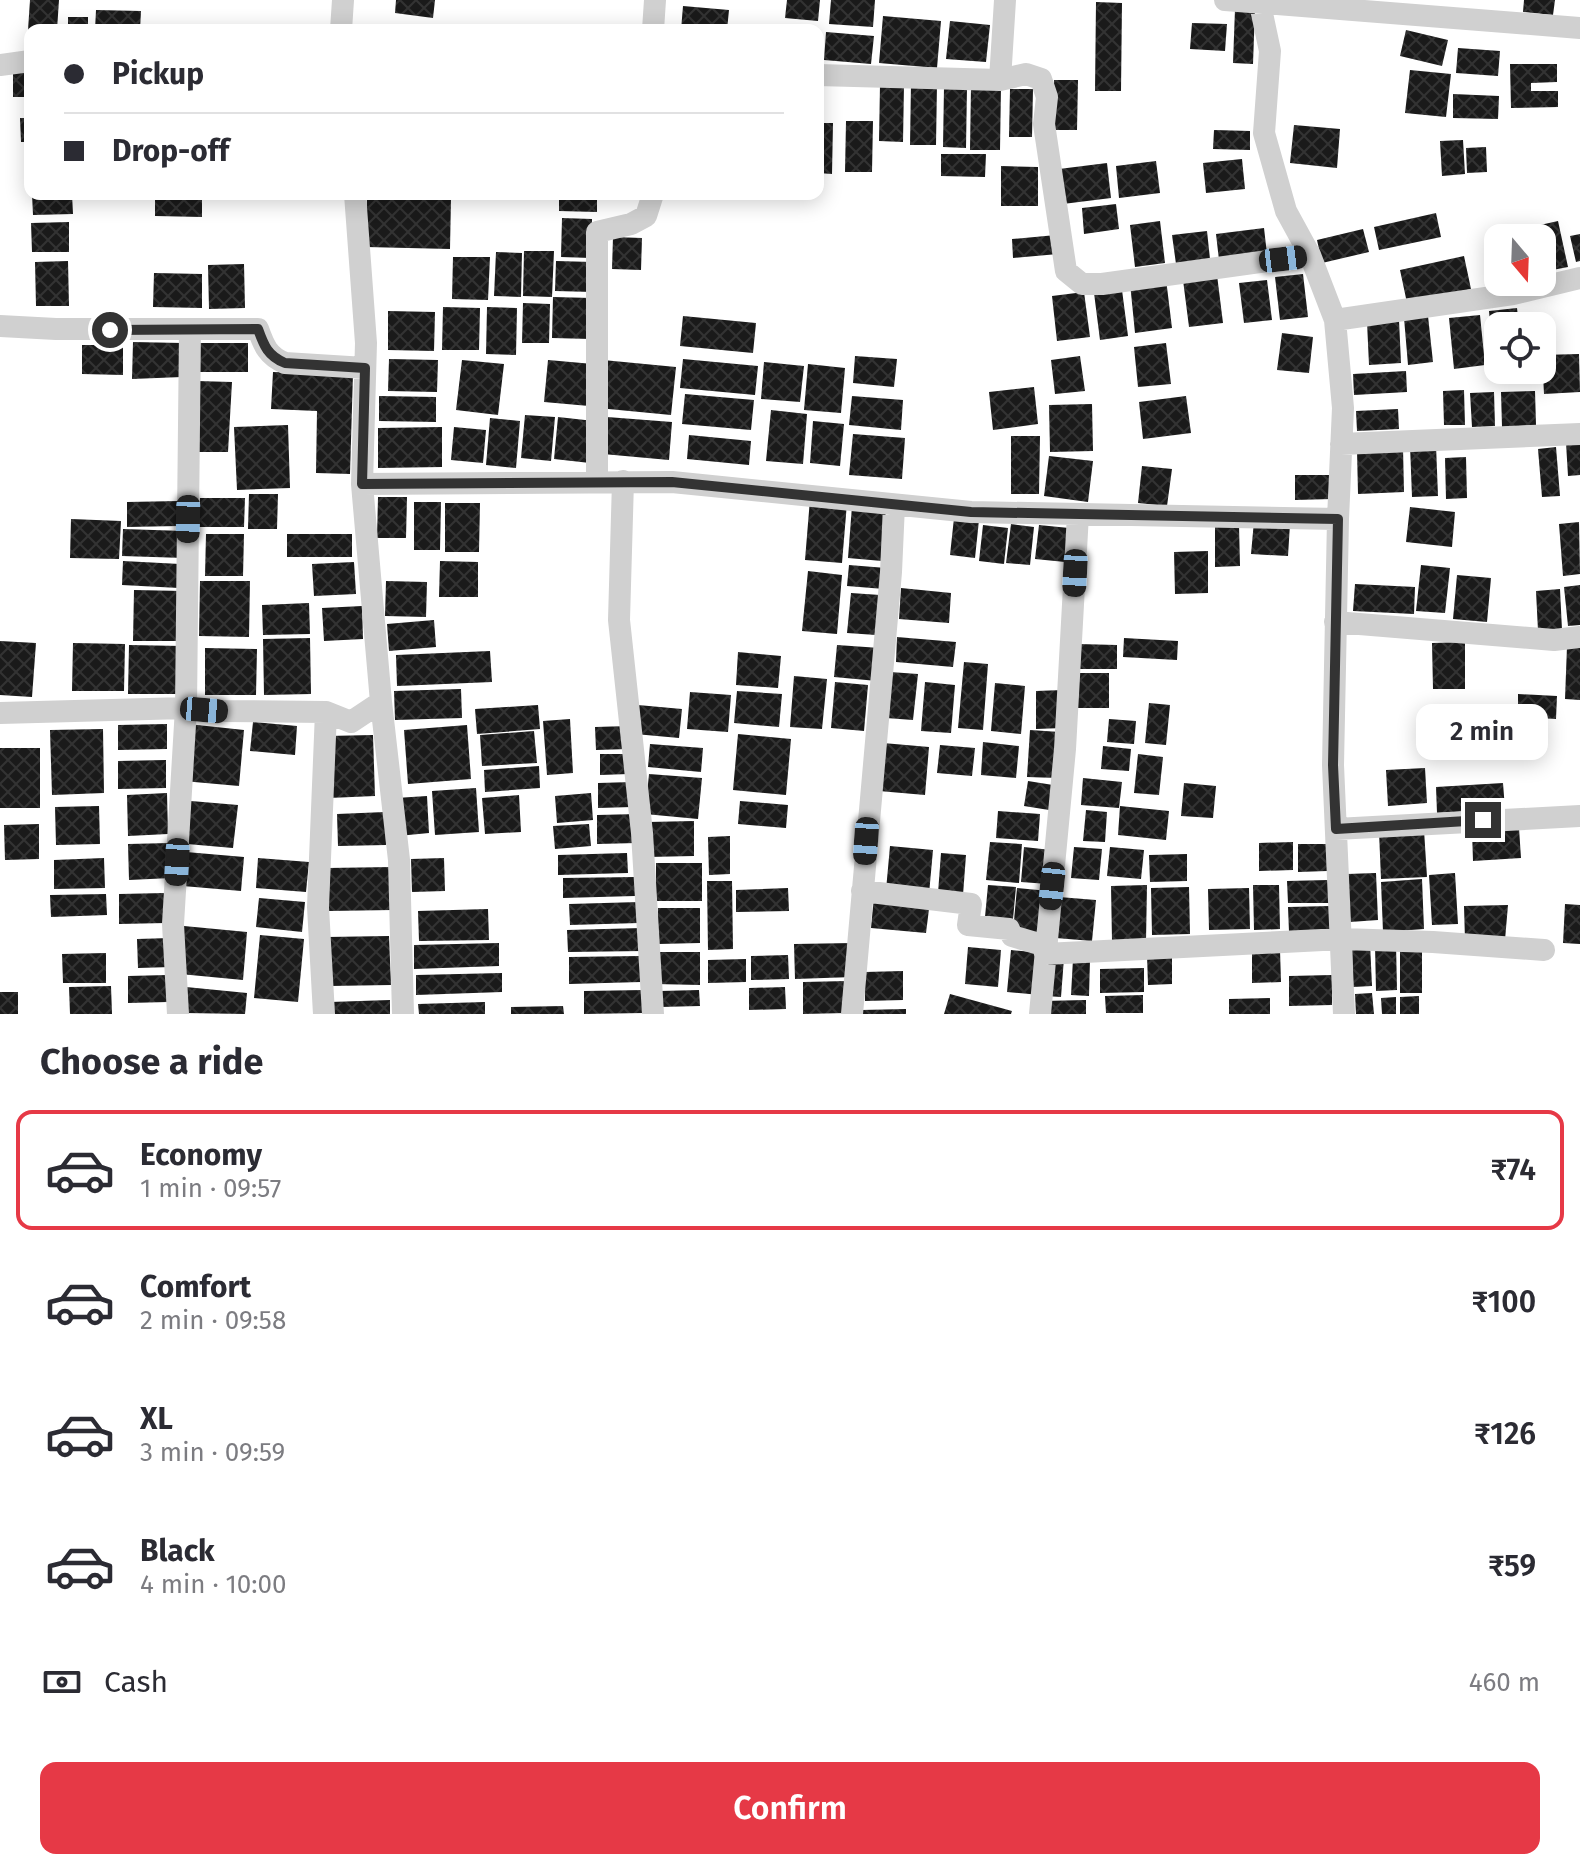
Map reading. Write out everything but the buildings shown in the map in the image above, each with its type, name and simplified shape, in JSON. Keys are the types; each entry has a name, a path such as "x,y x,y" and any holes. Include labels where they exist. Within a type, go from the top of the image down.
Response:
{"street":[{"path":"341,24 343,0"},
{"path":"653,24 655,0"},
{"path":"1000,80 1005,0"},
{"path":"1225,0 1580,28"},
{"path":"1261,2 1270,51 1264,133 1286,211 1310,255 1335,320 1343,408 1333,765 1344,1014"},
{"path":"0,65 24,62"},
{"path":"824,75 1000,80 1026,74 1041,79 1047,97 1044,124 1066,271 1082,284 1102,284 1310,255"},
{"path":"355,200 366,343 362,484 381,702 399,860 403,1014"},
{"path":"597,481 597,232 631,224 646,216 651,200"},
{"path":"1335,320 1513,294 1580,278"},
{"path":"0,326 258,329 265,348 275,359 285,363 365,368"},
{"path":"178,1014 173,924 186,708 190,330"},
{"path":"1341,444 1580,434"},
{"path":"623,481 619,620 642,833 653,1014"},
{"path":"362,484 672,482 971,512 1338,519"},
{"path":"852,1014 891,572 894,505"},
{"path":"1040,1014 1065,749 1078,514"},
{"path":"1335,622 1554,640 1580,637"},
{"path":"0,713 186,708 326,712 351,722 381,702"},
{"path":"324,1014 318,907 326,712"},
{"path":"1336,829 1580,816"},
{"path":"862,891 971,904 968,925 1009,929 1012,936 1046,950 1342,939 1544,950"}],"route":[{"path":"110,330 258,329 265,348 275,359 285,363 365,368 362,484 672,482 971,512 1338,519 1333,765 1336,829 1483,820"}]}
